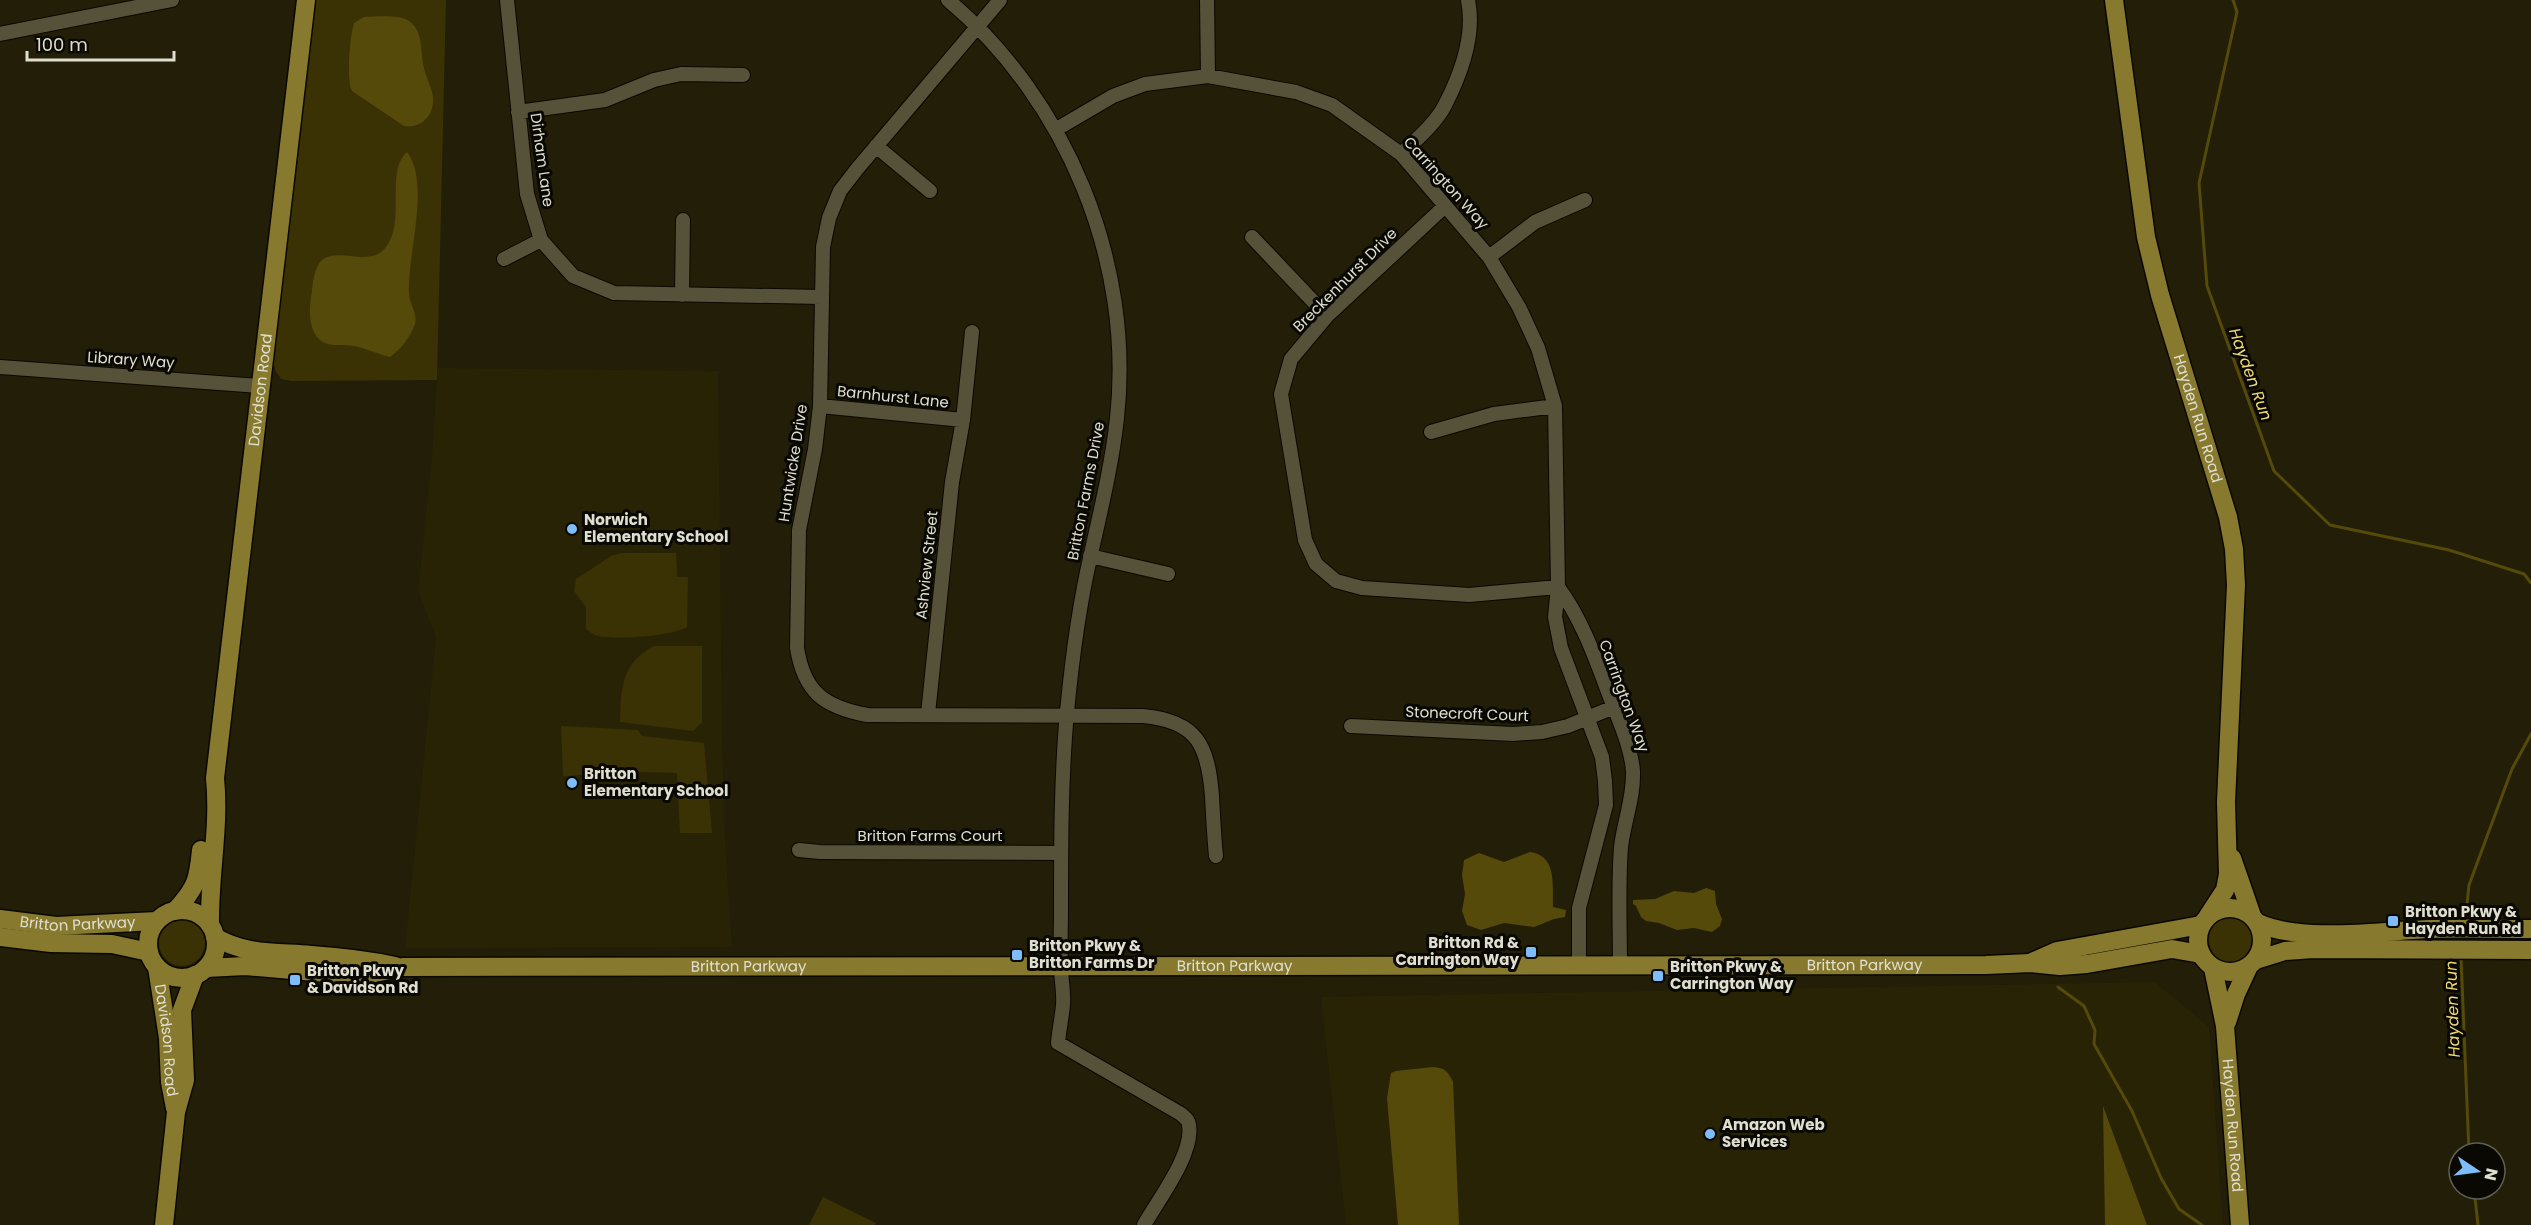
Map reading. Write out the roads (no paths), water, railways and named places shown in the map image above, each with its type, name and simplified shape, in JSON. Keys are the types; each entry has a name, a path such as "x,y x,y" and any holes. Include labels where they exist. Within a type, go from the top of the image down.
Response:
{"main road":[{"name":"Davidson Road","path":"212,931 209,886 218,804 215,778 306,0"},
{"name":"Hayden Run Road","path":"2114,0 2146,237 2160,295 2228,517 2234,549 2236,585 2226,802 2229,867 2226,888 2205,920"},
{"name":"Davidson Road","path":"175,911 192,892 199,872 205,805 215,778"},
{"name":"Hayden Run Road","path":"2227,840 2255,920"},
{"path":"2531,929 2433,929 2302,934 2272,930 2235,908 2216,911 2205,920 2198,934 2201,954 2213,968 2231,972 2285,951 2433,948 2531,950"},
{"path":"175,911 195,912 212,931 212,959 200,972 179,978 164,973 153,960 151,931 156,921 165,914 175,911"},
{"name":"Britton Parkway","path":"0,919 56,926 156,921"},
{"name":"Britton Parkway","path":"2031,963 2056,951 2205,920"},
{"path":"2252,963 2262,942 2255,920"},
{"name":"Britton Parkway","path":"212,931 234,946 256,952 363,959 403,967 1620,966 2031,963 2060,966 2087,964 2172,948 2201,954"},
{"name":"Britton Parkway","path":"0,937 51,943 112,944 153,960"},
{"name":"Davidson Road","path":"153,960 168,1038 170,1082 176,1112"},
{"name":"Hayden Run Road","path":"2225,1026 2236,993 2252,963"},
{"name":"Britton Parkway","path":"200,972 245,966 361,976 403,967"},
{"name":"Hayden Run Road","path":"2213,968 2225,1026 2240,1225"},
{"name":"Davidson Road","path":"164,1225 176,1112 184,1080 182,1010 200,972"}],"street":[{"path":"0,34 172,0"},
{"name":"Dirham Lane","path":"507,0 527,194 541,240 573,276 614,293 821,297"},
{"name":"Britton Farms Drive","path":"948,0 978,25 1018,71 1039,101 1078,177 1100,236 1116,304 1119,351 1118,417 1107,489 1090,556 1067,716 1060,854 1063,1004 1058,1043 1181,1114 1189,1125 1190,1137 1183,1157 1144,1225"},
{"name":"Huntwicke Drive","path":"1000,0 840,191 829,218 823,246 820,406 815,449 799,530 797,648 800,666 807,682 818,696 832,706 867,715 1162,718 1191,731 1201,743 1208,759 1216,856"},
{"path":"1207,0 1208,76"},
{"path":"1401,154 1444,106 1465,57 1470,10 1468,0"},
{"path":"518,112 605,100 654,80 681,74 743,75"},
{"name":"Carrington Way","path":"1055,130 1113,96 1145,84 1208,76 1296,92 1332,105 1401,154 1489,256 1519,307 1538,348 1555,406 1558,587 1555,617 1561,648 1602,757 1606,805 1579,908 1579,966"},
{"path":"876,146 930,191"},
{"path":"1489,256 1535,222 1585,200"},
{"name":"Breckenhurst Drive","path":"1444,206 1327,316 1291,359 1281,394 1305,540 1316,564 1336,581 1362,588 1469,595 1558,587"},
{"path":"681,295 683,220"},
{"path":"1252,237 1327,316"},
{"path":"504,259 541,240"},
{"name":"Ashview Street","path":"928,714 952,482 963,420 972,332"},
{"name":"Library Way","path":"0,367 260,386"},
{"name":"Barnhurst Lane","path":"820,406 963,420"},
{"path":"1431,432 1494,414 1555,406"},
{"path":"1090,556 1168,574"},
{"name":"Carrington Way","path":"1558,587 1570,602 1592,651 1629,748 1633,770 1633,795 1620,863 1620,966"},
{"name":"Stonecroft Court","path":"1351,726 1513,734 1542,732 1588,718 1614,707"},
{"name":"Britton Farms Court","path":"799,850 1060,854"}],"waterway":[{"name":"Hayden Run","path":"2233,0 2237,12 2199,183 2207,286 2274,471 2330,525 2449,550 2524,574 2531,583"},
{"name":"Hayden Run","path":"2465,923 2469,885 2512,769 2531,734"},
{"name":"Hayden Run","path":"2461,957 2469,1141"},
{"path":"2058,987 2084,1006 2095,1030 2094,1044 2132,1111 2161,1178 2179,1209 2202,1225"},
{"name":"Hayden Run","path":"2475,1201 2478,1225"}],"place":[{"name":"Norwich Elementary School","path":"572,529"},
{"name":"Britton Elementary School","path":"572,783"},
{"name":"Britton Pkwy & Hayden Run Rd","path":"2393,921"},
{"name":"Britton Rd & Carrington Way","path":"1531,952"},
{"name":"Britton Pkwy & Britton Farms Dr","path":"1017,955"},
{"name":"Britton Pkwy & Carrington Way","path":"1658,976"},
{"name":"Britton Pkwy & Davidson Rd","path":"295,980"},
{"name":"Amazon Web Services","path":"1710,1134"}]}
